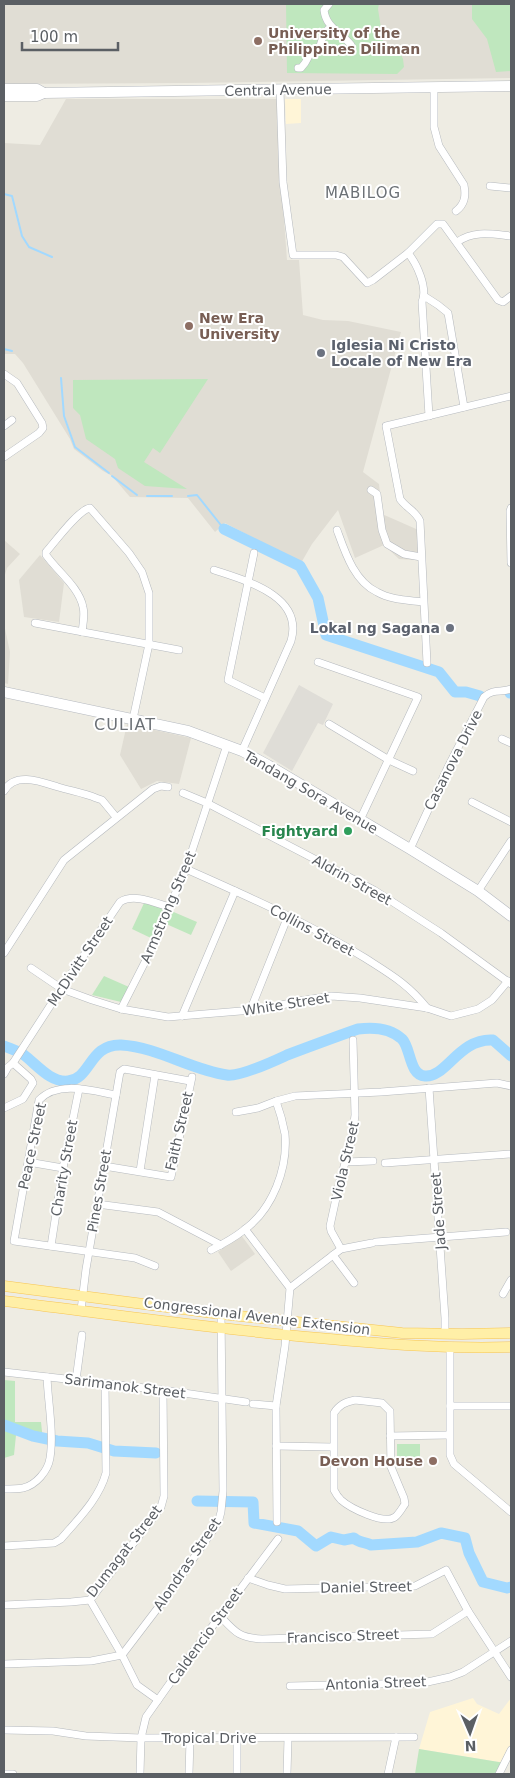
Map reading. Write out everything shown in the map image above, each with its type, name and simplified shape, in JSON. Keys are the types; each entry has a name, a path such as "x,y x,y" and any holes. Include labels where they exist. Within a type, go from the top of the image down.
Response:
{"main road":[{"name":"Central Avenue","path":"4,96 37,96 44,93 511,86"},
{"name":"Central Avenue","path":"4,89 37,89 44,93"},
{"name":"Tandang Sora Avenue","path":"4,692 188,731 242,751 268,764 410,849 478,891 511,916"},
{"name":"Congressional Avenue Extension","path":"4,1286 221,1314 402,1333 511,1333"},
{"name":"Congressional Avenue Extension","path":"4,1301 221,1328 401,1346 511,1347"},
{"path":"401,1346 402,1333"}],"street":[{"path":"329,4 324,13 331,27 346,38 351,45"},
{"path":"298,68 302,68 307,62 308,54 320,46 324,33 331,27"},
{"path":"434,88 434,127 439,146 464,185 464,200 456,211"},
{"path":"280,90 283,182 293,255 336,255 343,257 367,283 408,253 437,224 443,224 498,300 503,302 511,296"},
{"path":"490,186 511,188"},
{"path":"457,242 469,234 475,233 511,236"},
{"path":"408,253 413,259 420,276 424,296 422,302 429,416"},
{"path":"424,296 448,314 464,407"},
{"path":"4,374 17,382 42,423 43,428 4,458"},
{"path":"427,663 420,521 418,516 400,499 386,426 510,395"},
{"path":"4,426 12,420"},
{"path":"370,490 378,494 382,530 387,544 404,554 421,557"},
{"path":"511,508 511,563"},
{"path":"82,632 84,614 81,600 77,592 46,555 46,552 85,509 91,509 129,554 142,572 147,583 150,608 149,644 133,719"},
{"path":"337,530 347,556 358,576 376,592 398,599 423,602"},
{"path":"254,553 228,680 265,698"},
{"path":"214,570 248,581 272,594 288,608 294,630 291,641 242,751"},
{"path":"35,623 179,650"},
{"path":"318,662 418,696 360,820"},
{"name":"Casanova Drive","path":"410,849 448,767 484,697 494,690 511,689"},
{"path":"329,724 388,760 414,771"},
{"path":"502,739 511,743"},
{"name":"Armstrong Street","path":"121,1009 138,977 186,869 227,745"},
{"path":"4,791 12,783 36,780 102,800 116,817"},
{"path":"4,953 64,860 153,789 160,786 168,787"},
{"name":"Aldrin Street","path":"184,793 207,803 374,890 441,933 510,983"},
{"path":"472,802 511,822"},
{"path":"478,891 511,841"},
{"name":"Collins Street","path":"186,869 288,916 353,950 395,977 414,992 427,1008"},
{"path":"182,1016 235,891"},
{"name":"McDivitt Street","path":"4,1074 8,1067 13,1064 120,902 124,899 137,898 169,907"},
{"path":"250,1011 288,916"},
{"name":"White Street","path":"31,968 62,989 92,1000 121,1009 168,1017 250,1011 331,996 360,998 427,1008 451,1016 478,1009 492,1000 510,983"},
{"name":"Viola Street","path":"340,1249 330,1231 330,1226 352,1139 355,1115 353,1040"},
{"path":"4,1108 23,1099 33,1083 31,1079 13,1064"},
{"name":"Faith Street","path":"104,1166 171,1177 191,1079 124,1069 120,1072"},
{"name":"Pines Street","path":"81,1310 120,1072"},
{"path":"140,1171 155,1075"},
{"path":"236,1112 258,1108 295,1096 381,1092 497,1083 511,1086"},
{"name":"Jade Street","path":"429,1088 446,1318 445,1334"},
{"name":"Peace Street","path":"51,1246 14,1241 39,1100 53,1090 79,1089 116,1095"},
{"name":"Charity Street","path":"51,1246 63,1168 79,1089"},
{"path":"211,1250 245,1230 258,1217 276,1187 282,1170 285,1135 276,1101"},
{"path":"385,1162 511,1154"},
{"path":"345,1162 373,1161"},
{"path":"28,1162 63,1168"},
{"path":"97,1204 158,1212 221,1245"},
{"path":"245,1230 290,1288 286,1335 276,1406 277,1522"},
{"path":"290,1288 340,1249 374,1243 506,1232"},
{"path":"51,1246 135,1258 155,1266"},
{"path":"333,1255 354,1283"},
{"path":"503,1294 511,1280"},
{"name":"Alondras Street","path":"122,1655 218,1524 223,1491 221,1314"},
{"path":"76,1380 82,1334"},
{"path":"450,1347 450,1455 454,1464 511,1512"},
{"name":"Sarimanok Street","path":"4,1372 163,1390 246,1402"},
{"path":"4,1489 24,1488 36,1482 42,1476 50,1460 51,1445 47,1377"},
{"path":"4,1546 54,1543 62,1539 94,1500 106,1473 105,1383"},
{"name":"Dumagat Street","path":"4,1605 90,1600 161,1507 164,1496 163,1390"},
{"path":"354,1400 382,1403 390,1410 390,1436 391,1467 405,1504 395,1517 388,1519 372,1517 340,1499 334,1490 334,1413 337,1408 346,1402 354,1400"},
{"path":"254,1404 276,1406"},
{"path":"450,1406 511,1406"},
{"path":"390,1436 450,1435"},
{"path":"276,1446 333,1447"},
{"name":"Caldencio Street","path":"140,1774 141,1738 144,1719 278,1539"},
{"name":"Daniel Street","path":"248,1578 285,1589 415,1586 446,1570 468,1611 511,1677"},
{"path":"90,1600 137,1685 158,1700"},
{"name":"Francisco Street","path":"220,1616 237,1633 262,1639 432,1634 468,1611"},
{"name":"Antonia Street","path":"290,1686 423,1683 463,1672 511,1641"},
{"path":"4,1664 91,1661 122,1655"},
{"name":"Tropical Drive","path":"4,1730 53,1731 86,1736 190,1739 414,1737"},
{"path":"388,1774 396,1737"},
{"path":"237,1774 238,1738"},
{"path":"286,1774 288,1738"},
{"path":"189,1774 190,1739"},
{"path":"498,1774 511,1750"},
{"path":"4,1774 13,1774"}],"shaded area":[{"name":"University of the Philippines Diliman","path":"4,4 511,4 511,78 4,84"},
{"name":"New Era University","path":"66,99 277,99 287,260 299,260 303,315 323,320 348,321 401,332 363,472 379,484 382,514 423,532 424,554 414,560 399,559 384,545 355,558 338,510 312,544 301,563 225,523 215,532 188,498 130,497 112,476 74,449 70,439 23,363 15,354 4,354 4,143 40,145"},
{"path":"285,99 301,99 301,123 286,124"},
{"path":"4,540 20,554 7,568 4,578"},
{"path":"40,555 64,583 59,622 24,617 19,580"},
{"path":"4,624 10,652 8,684 4,683"},
{"path":"299,685 333,704 323,725 318,723 292,771 263,753"},
{"path":"127,724 191,738 179,784 157,781 141,789 120,755"},
{"path":"241,1235 255,1254 231,1271 218,1252"},
{"path":"473,1698 477,1704 499,1714 511,1698 511,1747 505,1763 419,1749 430,1712"}],"green space":[{"path":"286,4 379,4 378,9 384,47 390,52 399,50 404,67 397,74 287,73"},
{"path":"472,4 511,4 511,71 496,72 487,39 472,19"},
{"path":"208,379 160,453 153,448 144,462 187,489 145,486 118,468 115,459 86,439 80,415 73,408 73,380"},
{"path":"145,901 167,908 153,939 132,929"},
{"path":"169,910 197,922 191,935 164,923"},
{"path":"104,976 129,987 121,1002 92,995"},
{"path":"4,1380 15,1381 15,1422 41,1422 43,1441 16,1435 14,1455 4,1458"},
{"path":"397,1444 420,1444 420,1458 397,1458"},
{"path":"419,1749 505,1763 496,1774 415,1774"}],"waterway":[{"path":"4,194 12,196 22,236 29,247 52,257"},
{"path":"4,349 12,351"},
{"path":"61,378 64,416 75,447 109,473"},
{"path":"112,476 137,495"},
{"path":"188,496 197,495 224,529"},
{"path":"147,496 172,496"},
{"path":"224,529 300,566 318,598 326,635 439,672 455,692 466,692 480,696"},
{"path":"4,1046 24,1055 50,1076 62,1081 76,1079 96,1055 110,1046 121,1045 148,1050 200,1068 233,1075 364,1028 381,1029 397,1035 405,1043 416,1071 425,1076 433,1075 440,1071 462,1051 481,1041 493,1040 511,1056"},
{"path":"4,1425 33,1436 57,1441 88,1443 114,1451 156,1453"},
{"path":"197,1501 253,1502 254,1523 298,1531 316,1546 331,1537 344,1540 354,1538 371,1545 417,1542 441,1533 465,1538 469,1553 483,1582 507,1588 511,1587"}],"place":[{"name":"University of the Philippines Diliman","path":"258,41"},
{"name":"New Era University","path":"189,326"},
{"name":"Iglesia Ni Cristo Locale of New Era","path":"321,353"},
{"name":"Lokal ng Sagana","path":"450,628"},
{"name":"Fightyard","path":"348,831"},
{"name":"Devon House","path":"433,1461"}],"district":[{"name":"MABILOG","path":"363,193"},
{"name":"CULIAT","path":"125,724"}]}
